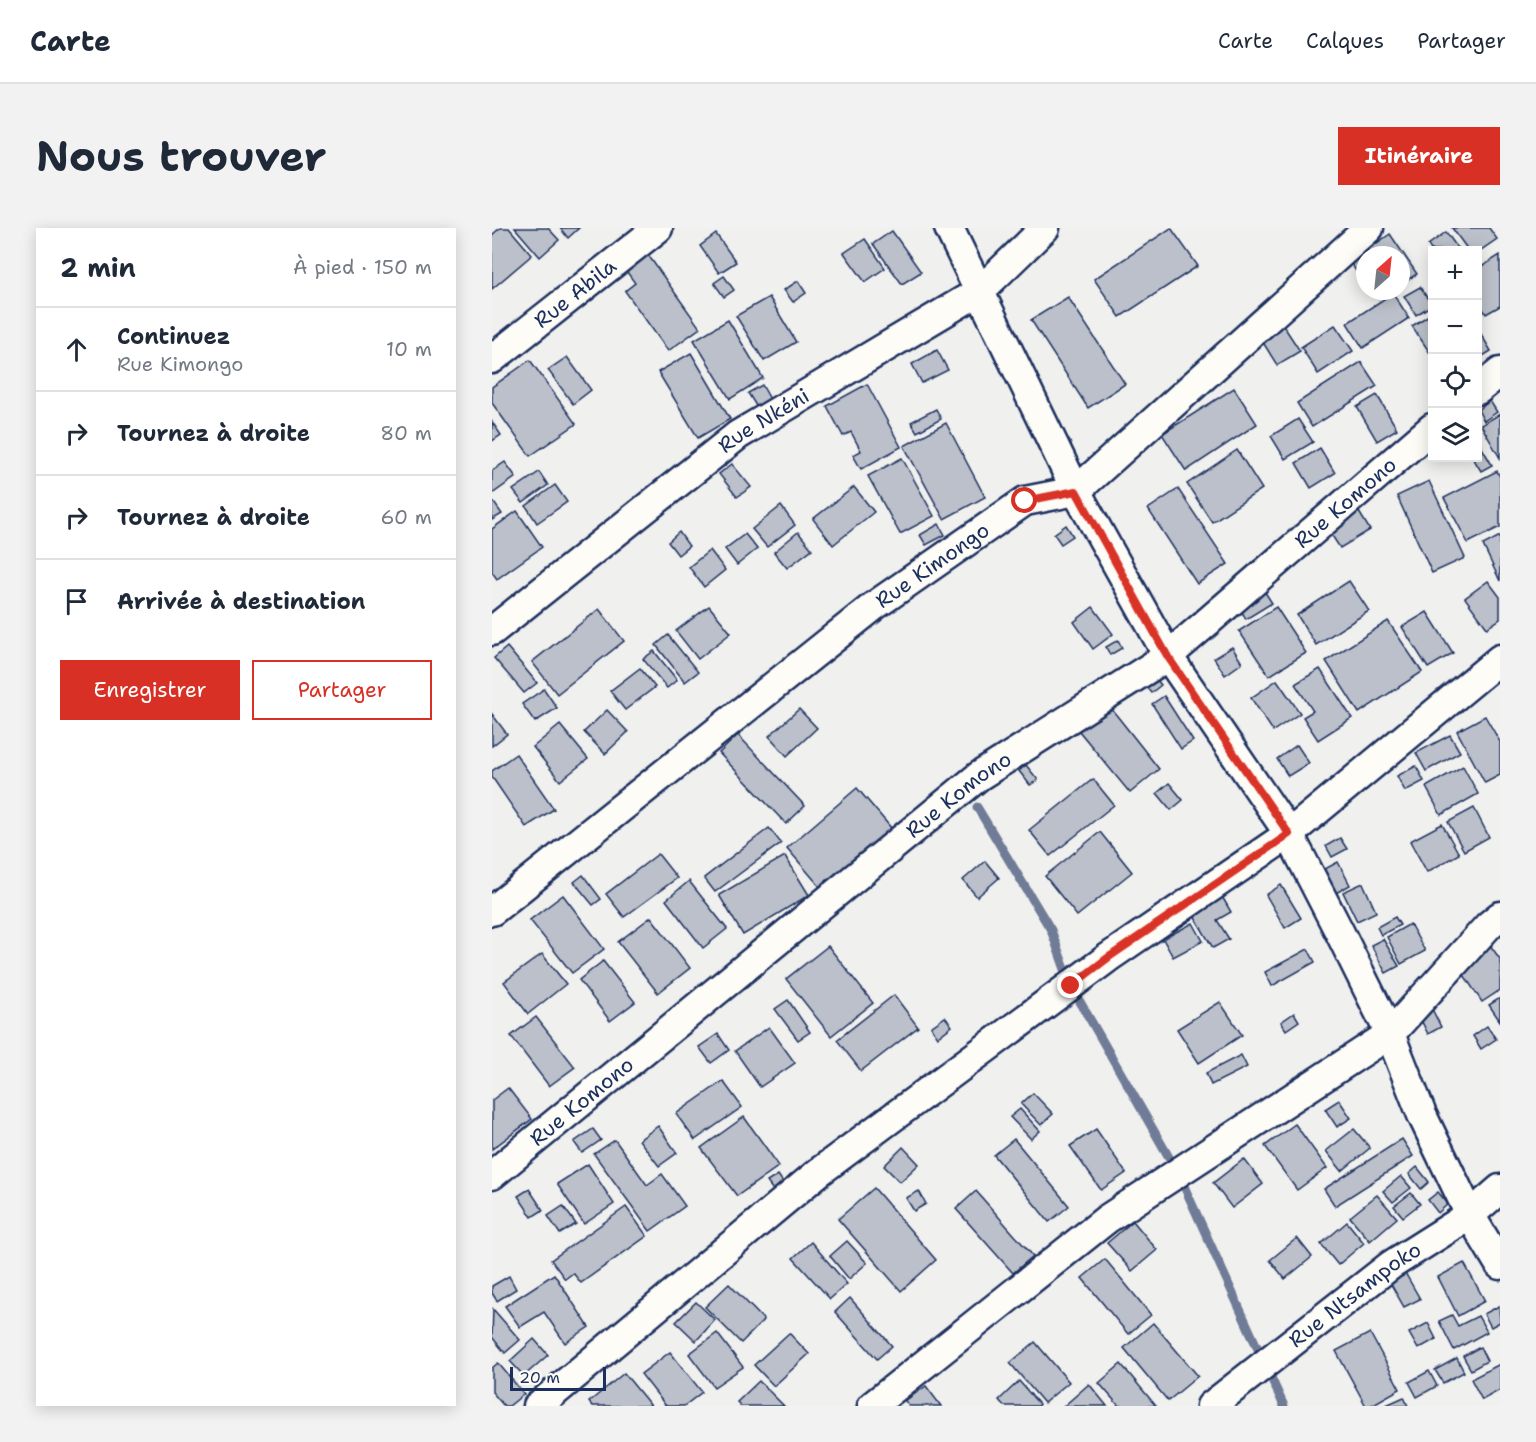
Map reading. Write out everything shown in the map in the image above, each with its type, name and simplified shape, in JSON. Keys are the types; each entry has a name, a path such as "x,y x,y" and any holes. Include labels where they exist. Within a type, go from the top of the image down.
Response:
{"street":[{"name":"Rue Abila","path":"492,359 658,228"},
{"path":"949,228 1076,491 1168,657 1289,834 1390,1034 1422,1115 1470,1215 1500,1265"},
{"name":"Rue Nkéni","path":"492,631 738,435 980,291 1045,228"},
{"path":"1076,491 1369,228"},
{"path":"1482,387 1500,372"},
{"name":"Rue Komono","path":"492,1175 979,776 1168,657 1428,431"},
{"name":"Rue Kimongo","path":"492,911 874,606 1025,501 1076,491"},
{"path":"538,1406 819,1172 1109,957 1289,834 1500,659"},
{"path":"872,1406 1107,1219 1390,1034 1500,916"},
{"name":"Rue Ntsampoko","path":"1211,1406 1390,1265 1470,1215 1500,1189"}],"building":[{"path":"500,228 509,228 532,255 492,289 492,235"},
{"path":"515,228 548,228 559,240 540,257"},
{"path":"560,228 579,228 568,238"},
{"path":"1171,228 1198,266 1120,317 1094,279"},
{"path":"1452,228 1489,228 1497,239 1482,249 1482,246 1465,246"},
{"path":"892,231 921,272 902,284 873,244"},
{"path":"1446,232 1456,246 1429,246"},
{"path":"716,234 736,262 719,273 700,246"},
{"path":"1390,234 1398,246 1373,246"},
{"path":"865,239 885,268 865,282 844,253"},
{"path":"646,252 700,328 668,351 625,291 635,283 624,268"},
{"path":"1500,255 1500,306 1486,314 1482,308 1482,266"},
{"path":"1356,258 1356,271 1350,262"},
{"path":"1410,264 1417,274 1410,278"},
{"path":"724,276 734,290 724,297 714,283"},
{"path":"798,281 806,293 793,302 784,290"},
{"path":"1420,287 1428,299 1428,308 1416,315 1407,300 1410,300 1410,293"},
{"path":"769,297 796,342 764,361 736,316"},
{"path":"1068,297 1125,384 1088,408 1031,320"},
{"path":"1382,300 1397,300 1409,318 1363,348 1347,323"},
{"path":"1428,316 1428,350 1412,326"},
{"path":"728,320 763,378 730,399 694,340"},
{"path":"1281,322 1300,351 1277,365 1259,336"},
{"path":"1335,325 1353,351 1318,374 1301,347"},
{"path":"1482,336 1491,351 1482,357"},
{"path":"937,350 948,370 922,383 912,364"},
{"path":"691,353 730,419 698,438 658,372"},
{"path":"567,357 591,390 573,404 548,370"},
{"path":"530,360 576,424 530,456 492,403 492,387"},
{"path":"1361,362 1377,386 1312,427 1297,403"},
{"path":"867,384 901,447 861,469 853,455 861,451 851,432 843,436 827,406"},
{"path":"762,385 771,401 758,409 748,393"},
{"path":"1234,388 1257,424 1186,471 1162,434"},
{"path":"1377,395 1397,429 1377,441 1357,407"},
{"path":"1490,401 1497,412 1484,421 1482,407"},
{"path":"936,409 941,419 917,432 911,422"},
{"path":"1500,414 1500,458 1482,427 1482,424"},
{"path":"1298,419 1313,442 1285,459 1271,436"},
{"path":"492,422 501,435 492,441"},
{"path":"946,423 985,497 944,519 904,446"},
{"path":"1320,448 1335,473 1311,488 1296,463"},
{"path":"1482,448 1492,465 1481,471 1475,462 1482,462"},
{"path":"1237,450 1262,489 1212,522 1187,484"},
{"path":"902,458 934,516 900,534 868,476"},
{"path":"505,462 516,477 492,494 492,471"},
{"path":"732,464 751,487 737,497 719,474"},
{"path":"1497,471 1500,477 1500,527 1468,543 1444,498"},
{"path":"539,472 548,485 523,503 513,490"},
{"path":"1429,481 1465,558 1432,573 1397,496"},
{"path":"555,485 567,502 537,523 526,506"},
{"path":"854,487 874,512 833,545 813,519"},
{"path":"1178,489 1228,564 1197,584 1148,509"},
{"path":"492,500 502,514 492,520"},
{"path":"781,506 795,525 767,547 752,529"},
{"path":"517,511 542,547 497,579 492,572 492,529"},
{"path":"1359,512 1370,530 1340,548 1329,531"},
{"path":"939,524 945,535 926,545 920,535"},
{"path":"1066,525 1073,536 1061,544 1054,534"},
{"path":"679,532 689,546 678,555 668,542"},
{"path":"798,532 812,549 787,568 774,552"},
{"path":"745,534 757,549 737,565 725,549"},
{"path":"1500,536 1500,581 1483,545"},
{"path":"710,550 725,570 704,587 689,567"},
{"path":"1349,581 1369,611 1316,645 1297,615"},
{"path":"1488,581 1500,597 1500,619 1487,628 1465,598"},
{"path":"1261,586 1272,603 1246,619 1236,602"},
{"path":"709,606 731,633 698,659 676,631"},
{"path":"1093,607 1113,634 1093,649 1074,622"},
{"path":"1276,607 1306,653 1269,676 1239,631"},
{"path":"599,609 624,641 557,694 532,662"},
{"path":"1427,612 1453,653 1428,668 1402,627"},
{"path":"1388,621 1422,672 1359,713 1326,661"},
{"path":"668,635 698,672 685,682 656,645"},
{"path":"1118,640 1122,648 1110,655 1106,647"},
{"path":"507,647 537,683 524,693 494,658"},
{"path":"1232,647 1242,663 1225,675 1214,658"},
{"path":"654,651 677,680 667,688 643,659"},
{"path":"640,668 655,687 625,710 610,691"},
{"path":"1320,669 1352,718 1318,740 1303,717 1313,711 1295,684"},
{"path":"1151,673 1161,685 1151,693 1141,681"},
{"path":"1277,680 1300,713 1273,731 1251,698"},
{"path":"544,689 557,708 535,722 522,704"},
{"path":"1164,696 1193,741 1181,749 1152,704"},
{"path":"1110,707 1159,769 1130,793 1079,731"},
{"path":"799,709 817,728 787,756 769,736"},
{"path":"607,710 628,732 605,754 584,732"},
{"path":"492,714 507,734 492,746"},
{"path":"1485,716 1500,742 1500,775 1485,783 1457,731"},
{"path":"560,725 588,759 560,781 533,747"},
{"path":"738,735 805,806 786,824 719,753"},
{"path":"1450,735 1460,752 1426,771 1416,753"},
{"path":"1297,745 1309,763 1288,776 1277,759"},
{"path":"516,754 554,809 526,827 492,777 492,771"},
{"path":"1026,765 1038,780 1030,785 1019,771"},
{"path":"1416,766 1424,781 1405,791 1397,776"},
{"path":"1463,766 1478,794 1441,815 1426,787"},
{"path":"1093,779 1114,805 1050,856 1029,830"},
{"path":"1169,783 1183,800 1171,810 1157,793"},
{"path":"857,788 892,829 822,889 787,848"},
{"path":"1474,808 1489,837 1464,851 1448,822"},
{"path":"1442,824 1459,854 1427,872 1410,841"},
{"path":"769,828 781,843 715,892 704,878"},
{"path":"1100,832 1132,872 1077,916 1045,876"},
{"path":"1340,838 1347,849 1332,857 1326,846"},
{"path":"658,854 677,878 624,917 606,894"},
{"path":"785,856 809,895 743,935 719,895"},
{"path":"985,861 999,878 977,897 963,880"},
{"path":"1338,862 1350,885 1336,893 1323,870"},
{"path":"583,875 601,899 593,905 574,882"},
{"path":"689,881 727,929 703,948 666,900"},
{"path":"1363,883 1376,912 1357,921 1343,892"},
{"path":"1281,885 1301,918 1285,928 1266,895"},
{"path":"1220,893 1231,912 1217,920 1229,939 1213,948 1191,911"},
{"path":"563,895 604,949 572,973 530,920"},
{"path":"651,917 690,968 658,993 618,942"},
{"path":"1395,917 1400,925 1381,935 1377,927"},
{"path":"1193,923 1203,941 1173,957 1163,939"},
{"path":"1410,924 1425,951 1401,964 1387,937"},
{"path":"1383,939 1399,966 1386,973 1371,945"},
{"path":"1490,945 1500,959 1500,990 1482,1002 1458,966"},
{"path":"828,946 873,1003 831,1036 786,979"},
{"path":"1308,949 1315,962 1272,986 1265,972"},
{"path":"542,954 566,984 528,1014 504,982"},
{"path":"603,961 635,1002 610,1021 579,980"},
{"path":"894,995 918,1027 861,1071 837,1040"},
{"path":"1500,998 1500,1021 1489,1005"},
{"path":"788,1000 810,1032 798,1040 775,1009"},
{"path":"1220,1002 1242,1035 1199,1063 1177,1029"},
{"path":"1432,1009 1441,1027 1428,1034 1419,1016"},
{"path":"1294,1013 1299,1021 1286,1030 1281,1022"},
{"path":"536,1017 575,1067 549,1086 511,1036"},
{"path":"945,1017 952,1026 938,1037 931,1027"},
{"path":"1487,1026 1496,1039 1481,1049 1473,1036"},
{"path":"769,1027 795,1063 760,1087 735,1051"},
{"path":"718,1034 729,1050 711,1063 699,1047"},
{"path":"1241,1055 1247,1067 1211,1085 1206,1073"},
{"path":"723,1081 742,1107 695,1140 676,1114"},
{"path":"508,1088 532,1119 492,1149 492,1100"},
{"path":"1033,1093 1053,1114 1041,1125 1021,1104"},
{"path":"1339,1100 1351,1118 1337,1127 1325,1109"},
{"path":"1020,1109 1040,1131 1031,1139 1010,1117"},
{"path":"744,1117 779,1166 737,1196 701,1148"},
{"path":"1295,1124 1327,1168 1297,1190 1265,1146"},
{"path":"658,1126 677,1153 659,1166 639,1140"},
{"path":"593,1129 601,1140 582,1153 574,1142"},
{"path":"1096,1129 1126,1173 1101,1190 1070,1146"},
{"path":"1354,1129 1370,1148 1342,1171 1326,1151"},
{"path":"1014,1139 1069,1206 1049,1222 994,1155"},
{"path":"1402,1139 1413,1156 1335,1206 1324,1189"},
{"path":"615,1140 647,1185 662,1174 685,1206 650,1231 594,1154"},
{"path":"903,1147 919,1164 900,1182 884,1166"},
{"path":"1244,1159 1263,1184 1232,1208 1213,1183"},
{"path":"588,1164 614,1204 584,1224 557,1184"},
{"path":"1417,1167 1429,1182 1421,1189 1409,1174"},
{"path":"778,1175 785,1185 775,1193 767,1182"},
{"path":"1401,1176 1411,1188 1393,1202 1383,1191"},
{"path":"874,1188 936,1260 901,1291 838,1219"},
{"path":"529,1189 543,1210 532,1217 518,1196"},
{"path":"919,1191 926,1204 914,1211 906,1198"},
{"path":"976,1191 1033,1256 1013,1273 956,1209"},
{"path":"1438,1192 1448,1204 1438,1213 1428,1200"},
{"path":"1411,1193 1420,1204 1403,1217 1394,1206"},
{"path":"1377,1195 1397,1218 1370,1241 1350,1217"},
{"path":"563,1206 576,1224 560,1234 548,1216"},
{"path":"626,1207 647,1236 581,1283 573,1273 565,1279 551,1260"},
{"path":"1133,1221 1157,1250 1132,1271 1107,1243"},
{"path":"1347,1222 1364,1243 1338,1265 1321,1244"},
{"path":"1297,1238 1312,1257 1285,1279 1270,1260"},
{"path":"847,1241 867,1263 849,1279 830,1256"},
{"path":"811,1242 847,1284 830,1299 793,1258"},
{"path":"1105,1259 1151,1315 1128,1334 1082,1278"},
{"path":"1464,1263 1485,1301 1458,1316 1438,1277"},
{"path":"1404,1271 1420,1299 1404,1307 1388,1279"},
{"path":"554,1274 589,1327 565,1343 544,1312 520,1327 505,1306"},
{"path":"509,1276 516,1289 497,1301 492,1293 492,1286"},
{"path":"729,1284 764,1320 741,1343 705,1307"},
{"path":"850,1298 892,1346 877,1359 835,1312"},
{"path":"696,1302 715,1320 696,1341 676,1322"},
{"path":"1499,1306 1500,1322 1491,1327 1484,1314"},
{"path":"493,1309 520,1340 505,1353 492,1337"},
{"path":"1452,1315 1458,1326 1478,1316 1487,1332 1454,1350 1439,1321"},
{"path":"1153,1323 1198,1376 1168,1401 1124,1348"},
{"path":"1428,1323 1436,1339 1418,1349 1409,1333"},
{"path":"717,1333 743,1367 714,1387 689,1354"},
{"path":"789,1333 809,1354 774,1386 754,1365"},
{"path":"1370,1333 1400,1389 1366,1406 1336,1351"},
{"path":"534,1339 548,1355 524,1376 510,1361"},
{"path":"1035,1342 1069,1382 1044,1403 1010,1363"},
{"path":"1480,1347 1487,1361 1471,1370 1463,1356"},
{"path":"670,1352 702,1392 684,1406 666,1406 641,1374"},
{"path":"1457,1358 1464,1372 1443,1383 1435,1370"},
{"path":"498,1363 524,1394 509,1406 504,1406 492,1392 492,1368"},
{"path":"1121,1364 1156,1406 1119,1406 1099,1383"},
{"path":"1500,1364 1500,1390 1482,1400 1471,1379"},
{"path":"1429,1371 1437,1386 1417,1397 1409,1382"},
{"path":"624,1373 651,1406 592,1406 589,1402"},
{"path":"759,1381 784,1406 741,1406 737,1402"},
{"path":"1019,1381 1039,1404 1038,1406 1004,1406 999,1400"},
{"path":"1089,1384 1107,1406 1064,1406"},
{"path":"926,1386 941,1406 909,1406 905,1401"},
{"path":"1404,1397 1408,1406 1384,1406"}],"waterway":[{"path":"977,807 1051,930 1071,986 1178,1173 1284,1406"}],"route":[{"path":"1025,501 1076,491 1168,657 1289,834 1109,957 1071,986"}]}
